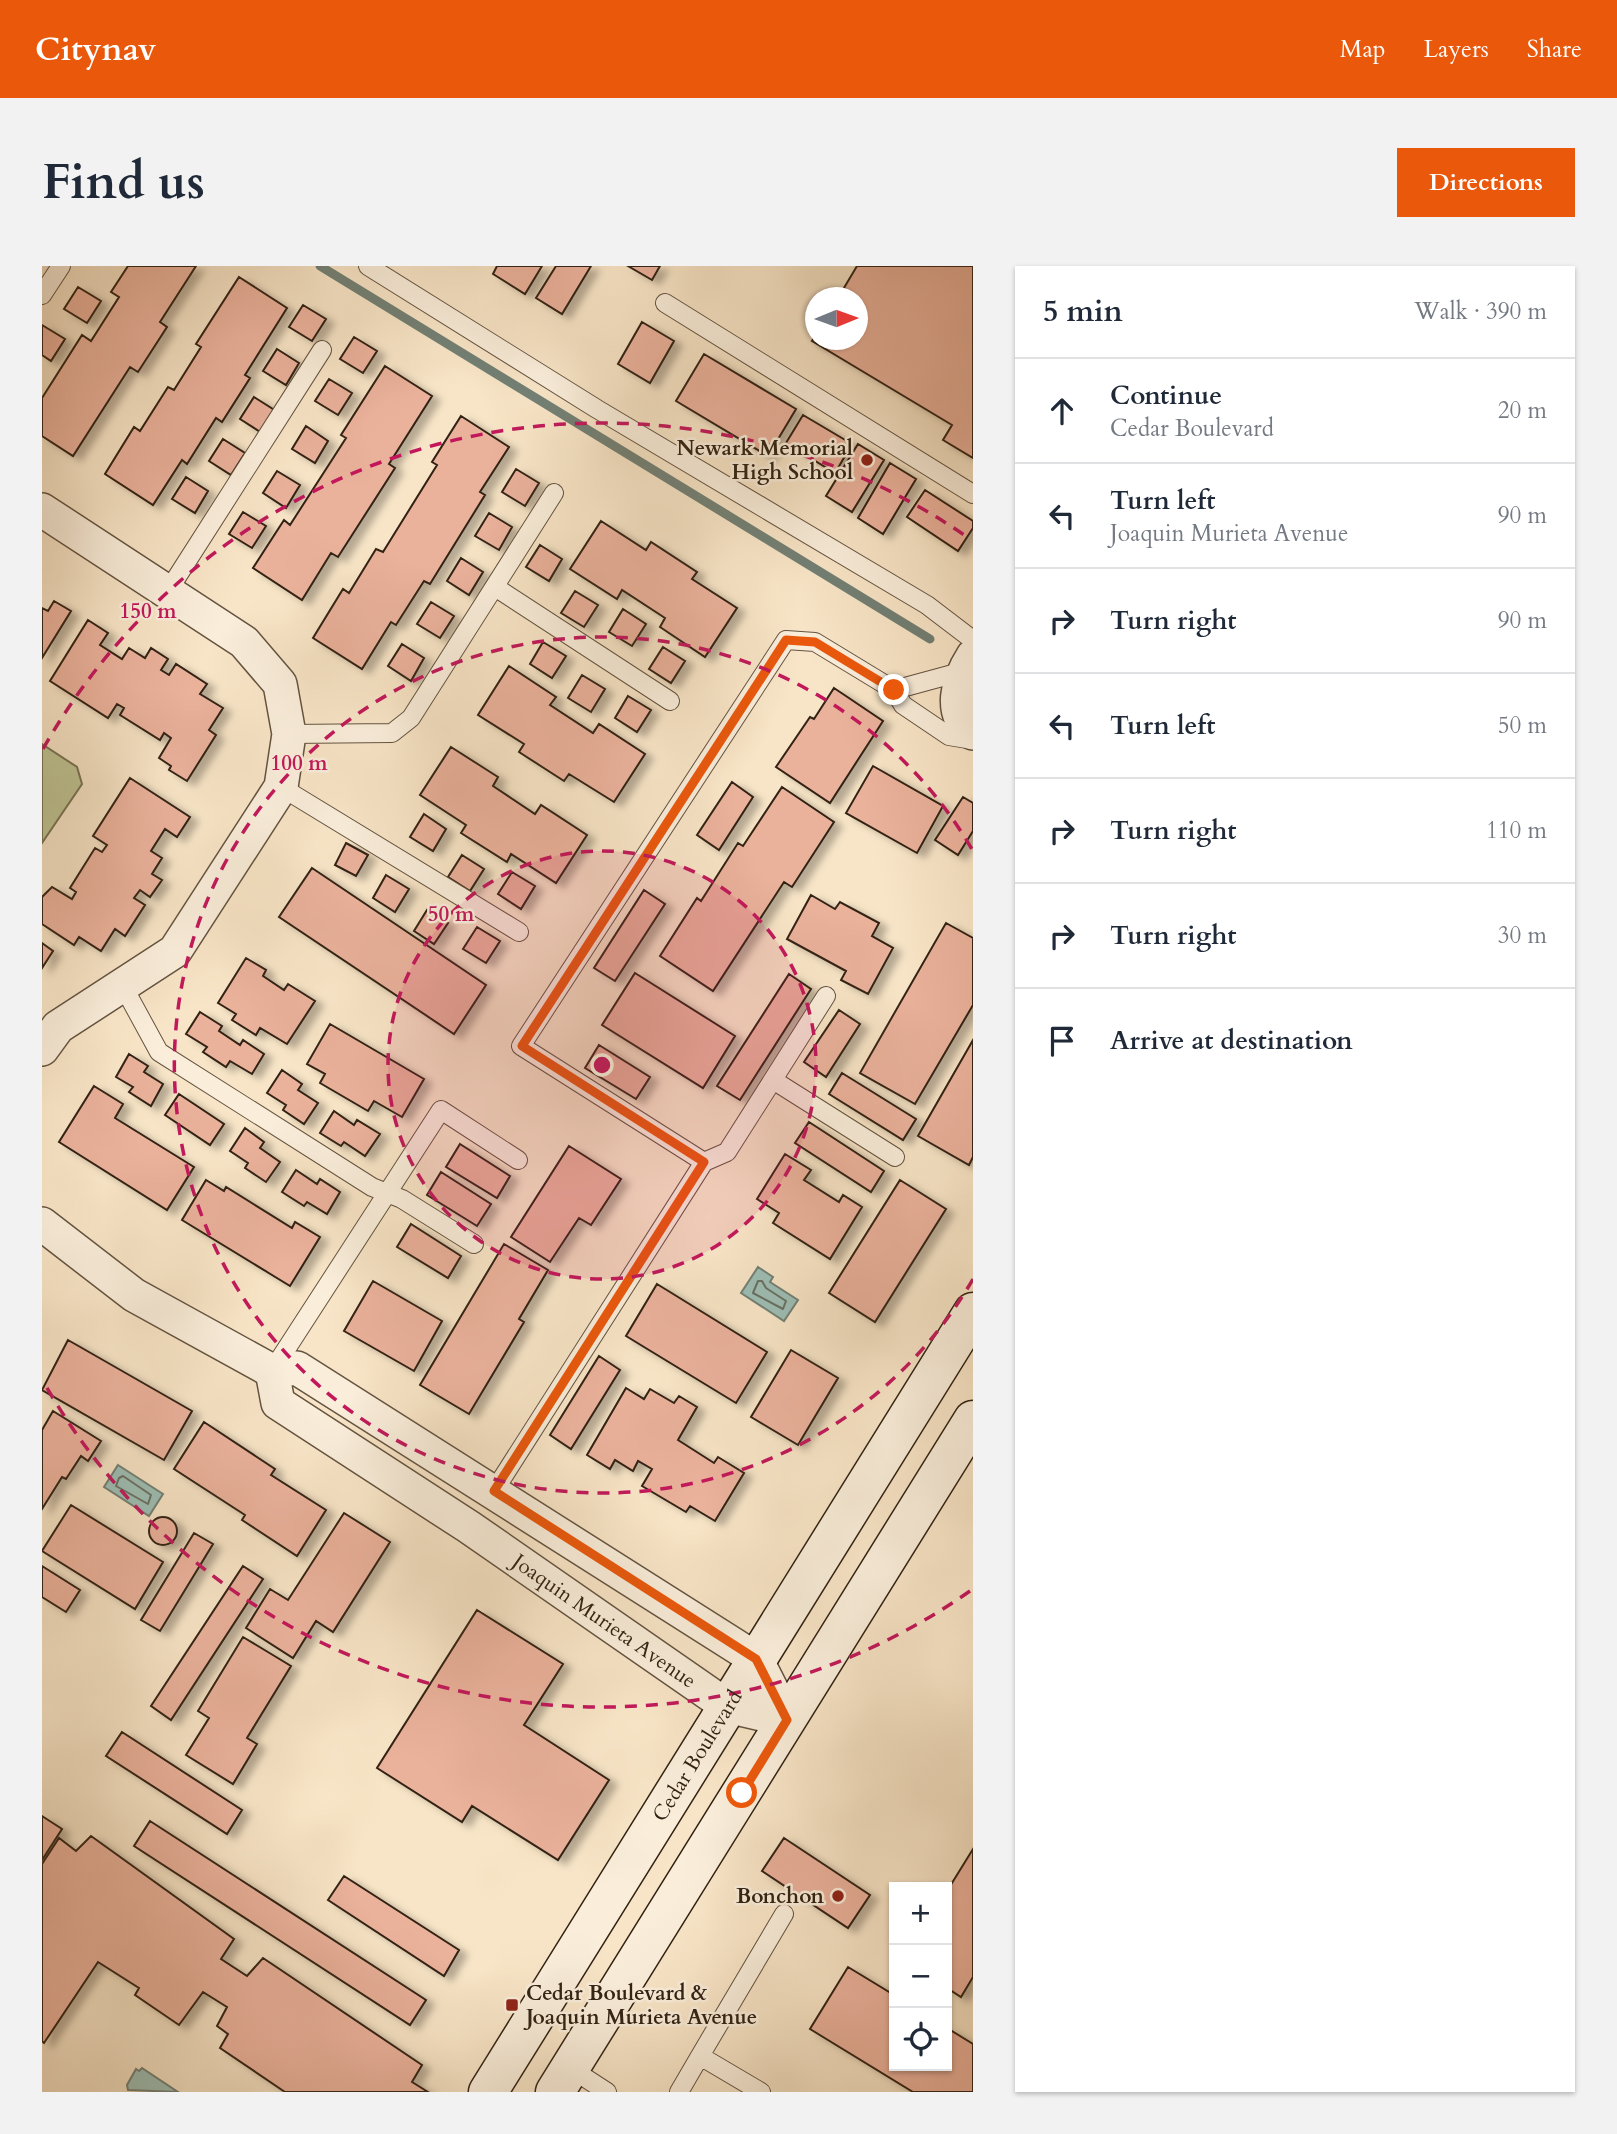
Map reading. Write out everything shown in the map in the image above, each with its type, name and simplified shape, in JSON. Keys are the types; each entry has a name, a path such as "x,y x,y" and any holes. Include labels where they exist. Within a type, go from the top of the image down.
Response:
{"main road":[{"name":"Cedar Boulevard","path":"488,2092 973,1312"},
{"path":"563,2080 973,1420"}],"street":[{"path":"42,510 244,642 280,684 289,734 281,786 175,951 58,1027 42,1049"},
{"path":"970,656 956,698 961,724 973,733"},
{"path":"42,1224 134,1295 272,1371 297,1368 756,1659 787,1720"},
{"name":"Joaquin Murieta Avenue","path":"272,1371 278,1403 469,1527 727,1706 787,1720"}],"lane":[{"path":"42,295 61,266"},
{"path":"368,266 597,409 927,605 970,656 894,690"},
{"path":"665,303 973,494"},
{"path":"168,591 322,350"},
{"path":"289,734 392,733 411,718 554,493"},
{"path":"495,587 670,701"},
{"path":"704,1162 522,1046 786,640 815,642 894,690 903,705 949,736 973,740"},
{"path":"281,786 519,932"},
{"path":"123,986 159,1052 372,1187 474,1244"},
{"path":"494,1491 704,1162 727,1152 826,996"},
{"path":"773,1080 895,1157"},
{"path":"272,1371 441,1110 518,1160"},
{"path":"679,2092 784,1914"},
{"path":"700,2056 761,2092"},
{"path":"563,2080 607,2092"}],"green space":[{"path":"42,744 77,767 82,784 42,843"}],"water":[{"path":"758,1267 773,1277 770,1282 798,1300 784,1321 741,1293"},
{"path":"118,1465 163,1494 149,1516 104,1487"},
{"path":"142,2068 178,2092 128,2090 127,2085 136,2069 139,2071"}],"building":[{"path":"128,266 196,266 160,322 167,327 138,372 130,367 73,456 42,436 42,398 82,335 91,341 119,297 111,292"},
{"path":"497,266 542,266 525,294 493,274"},
{"path":"556,266 591,266 562,314 536,298"},
{"path":"628,266 660,266 652,280"},
{"path":"857,266 973,266 973,458 943,440 952,425 827,350 868,350 868,287 845,287"},
{"path":"239,277 287,308 245,375 250,378 222,422 216,418 187,464 182,460 153,505 105,474 134,427 140,431 168,387 174,390 201,347 196,344"},
{"path":"78,287 101,301 87,323 64,309"},
{"path":"303,305 326,319 312,341 289,327"},
{"path":"642,322 674,341 650,383 618,364"},
{"path":"42,325 65,339 51,361 42,355"},
{"path":"354,337 377,351 363,373 340,359"},
{"path":"277,349 299,363 286,385 263,371"},
{"path":"704,354 796,409 768,456 676,401"},
{"path":"385,366 432,396 389,464 395,468 338,557 331,553 302,600 253,568 284,520 290,525 346,438 341,435"},
{"path":"329,379 352,393 338,415 315,401"},
{"path":"254,397 276,411 262,433 240,419"},
{"path":"803,415 852,444 835,473 786,443"},
{"path":"461,416 509,447 480,492 485,495 430,584 424,581 396,625 391,622 362,669 313,638 343,589 349,593 376,549 383,552 437,465 432,462"},
{"path":"306,426 328,441 315,463 292,449"},
{"path":"223,439 245,453 231,475 209,461"},
{"path":"858,444 884,460 852,512 826,496"},
{"path":"890,463 916,479 883,534 858,518"},
{"path":"516,469 539,483 525,506 502,492"},
{"path":"277,471 300,485 286,508 263,493"},
{"path":"186,477 208,491 195,513 172,499"},
{"path":"925,490 973,521 973,528 958,551 907,517"},
{"path":"243,512 266,526 252,548 229,534"},
{"path":"489,513 512,527 499,550 475,536"},
{"path":"601,521 646,550 651,542 697,572 692,579 737,608 705,657 660,627 665,618 622,590 617,599 570,569"},
{"path":"540,545 562,559 549,581 526,567"},
{"path":"461,558 483,572 469,595 447,581"},
{"path":"575,591 598,605 584,627 561,613"},
{"path":"54,601 71,611 42,658 42,608 48,611"},
{"path":"431,602 454,616 440,638 417,624"},
{"path":"623,609 646,624 632,646 609,632"},
{"path":"88,620 108,633 100,645 122,659 129,648 145,658 151,648 168,659 161,670 169,675 176,664 207,684 200,694 223,708 209,730 216,735 187,781 169,770 171,766 159,758 171,738 164,733 160,740 120,715 124,708 117,704 108,718 50,681"},
{"path":"543,642 566,656 552,678 530,664"},
{"path":"402,644 424,658 411,681 388,666"},
{"path":"663,647 685,661 671,683 649,669"},
{"path":"509,666 556,697 550,705 593,733 599,724 645,754 614,802 569,774 564,781 519,752 524,744 478,715"},
{"path":"582,675 605,689 591,712 568,698"},
{"path":"834,688 883,721 830,803 776,767 810,717 814,719"},
{"path":"628,696 651,710 637,732 615,718"},
{"path":"451,747 498,777 493,786 535,814 541,805 587,835 556,883 511,854 507,862 461,833 466,825 420,795"},
{"path":"873,766 943,806 917,853 846,813"},
{"path":"130,778 190,817 177,837 165,829 151,851 162,858 152,874 162,880 150,897 140,890 134,898 145,905 125,936 115,929 101,951 79,937 74,945 42,924 42,897 52,887 72,899 76,892 70,888 95,848 102,852 107,845 93,836"},
{"path":"732,782 753,797 719,850 697,835"},
{"path":"782,787 834,822 792,887 784,882 713,991 660,956 697,898 701,901 738,843 743,846"},
{"path":"963,797 973,803 973,831 958,855 935,840"},
{"path":"424,814 446,829 433,851 410,837"},
{"path":"346,843 368,855 356,876 335,865"},
{"path":"462,855 484,869 470,891 448,877"},
{"path":"312,868 486,985 454,1034 279,917"},
{"path":"512,872 535,886 521,909 498,894"},
{"path":"386,875 409,889 395,912 373,898"},
{"path":"644,890 665,904 615,981 594,968"},
{"path":"811,895 835,909 840,902 879,923 872,936 893,948 868,994 841,980 846,971 787,939"},
{"path":"427,910 448,923 434,944 414,931"},
{"path":"946,923 973,938 973,1005 915,1104 860,1073"},
{"path":"477,927 500,941 486,963 463,949"},
{"path":"42,943 53,951 42,968"},
{"path":"246,958 266,970 263,976 284,990 288,984 315,1001 287,1044 260,1028 256,1035 232,1020 236,1014 218,1003"},
{"path":"635,973 735,1036 703,1088 602,1025"},
{"path":"789,974 811,989 740,1100 717,1086"},
{"path":"839,1010 860,1024 826,1077 804,1062"},
{"path":"200,1012 222,1026 219,1031 240,1045 243,1040 264,1054 252,1074 230,1061 226,1067 203,1052 207,1047 186,1034"},
{"path":"330,1024 424,1079 402,1117 374,1101 368,1111 320,1083 325,1074 307,1064"},
{"path":"973,1040 973,1157 969,1165 918,1136"},
{"path":"599,1045 650,1077 636,1099 585,1068"},
{"path":"129,1054 148,1066 144,1072 163,1084 151,1106 129,1092 133,1087 116,1077"},
{"path":"282,1070 302,1084 298,1090 318,1103 304,1124 283,1110 286,1105 267,1093"},
{"path":"842,1073 916,1119 903,1140 829,1094"},
{"path":"94,1086 123,1104 115,1118 194,1167 167,1210 59,1142"},
{"path":"179,1094 224,1124 210,1145 165,1115"},
{"path":"334,1111 354,1125 357,1120 380,1134 365,1156 344,1142 341,1146 320,1133"},
{"path":"809,1122 884,1171 871,1192 795,1143"},
{"path":"245,1128 264,1142 260,1148 280,1162 266,1182 245,1168 248,1163 230,1151"},
{"path":"460,1144 510,1176 497,1198 446,1167"},
{"path":"569,1146 621,1179 591,1225 579,1218 550,1262 511,1237"},
{"path":"785,1154 811,1170 804,1180 839,1202 843,1195 862,1207 830,1259 773,1223 779,1213 757,1199"},
{"path":"296,1170 317,1184 320,1179 340,1192 327,1214 307,1202 304,1206 282,1192"},
{"path":"441,1172 491,1204 477,1226 427,1195"},
{"path":"206,1180 224,1191 226,1187 292,1228 295,1222 320,1237 290,1286 182,1220"},
{"path":"900,1180 946,1209 875,1322 829,1293"},
{"path":"411,1224 461,1256 448,1278 397,1247"},
{"path":"504,1244 548,1270 519,1319 524,1322 469,1414 420,1385"},
{"path":"373,1281 442,1321 414,1371 344,1331"},
{"path":"657,1284 767,1352 736,1403 626,1336"},
{"path":"68,1340 192,1411 164,1460 42,1390"},
{"path":"791,1350 838,1378 798,1445 751,1417"},
{"path":"599,1356 620,1370 571,1449 550,1435"},
{"path":"626,1388 644,1399 650,1389 674,1403 679,1396 697,1407 678,1440 714,1463 718,1457 744,1473 715,1521 690,1506 686,1512 642,1486 652,1469 638,1461 633,1471 615,1460 610,1469 587,1455"},
{"path":"53,1411 101,1441 88,1461 81,1456 66,1479 62,1477 42,1509 42,1430"},
{"path":"204,1422 275,1469 271,1475 326,1510 297,1556 242,1520 245,1515 174,1469"},
{"path":"71,1505 163,1562 135,1609 42,1551"},
{"path":"344,1513 390,1542 333,1632 316,1621 293,1658 246,1628 270,1589 288,1600"},
{"path":"163,1517 173,1521 177,1531 173,1541 163,1545 153,1541 149,1531 153,1521"},
{"path":"194,1533 213,1544 160,1631 141,1620"},
{"path":"42,1566 80,1590 66,1612 42,1597"},
{"path":"243,1566 263,1579 171,1720 151,1706"},
{"path":"477,1610 563,1664 524,1725 609,1780 558,1860 472,1806 462,1822 377,1768"},
{"path":"243,1637 291,1666 247,1738 257,1744 233,1784 186,1755 209,1718 198,1711"},
{"path":"122,1732 242,1810 227,1834 106,1756"},
{"path":"42,1816 62,1829 42,1860"},
{"path":"150,1821 426,2000 410,2025 134,1846"},
{"path":"91,1836 234,1939 221,1959 247,1976 263,1958 422,2065 412,2082 428,2092 285,2092 220,2048 228,2034 217,2026 227,2007 203,1992 179,2025 135,1995 139,1988 98,1962 44,2043 42,1864 59,1838 76,1851"},
{"path":"784,1838 870,1895 848,1928 762,1871"},
{"path":"973,1849 973,1977 961,1997 952,1991 952,1883"},
{"path":"344,1876 459,1950 444,1976 328,1900"},
{"path":"848,1967 889,1992 889,2071 952,2071 952,2031 973,2044 973,2092 913,2092 810,2029"}],"waterway":[{"path":"320,266 930,639"}],"place":[{"name":"Newark Memorial High School","path":"867,460"},
{"name":"Bonchon","path":"838,1896"},
{"name":"Cedar Boulevard & Joaquin Murieta Avenue","path":"512,2005"}],"route":[{"path":"742,1793 787,1720 756,1659 494,1491 704,1162 522,1046 786,640 815,642 894,690"}]}
